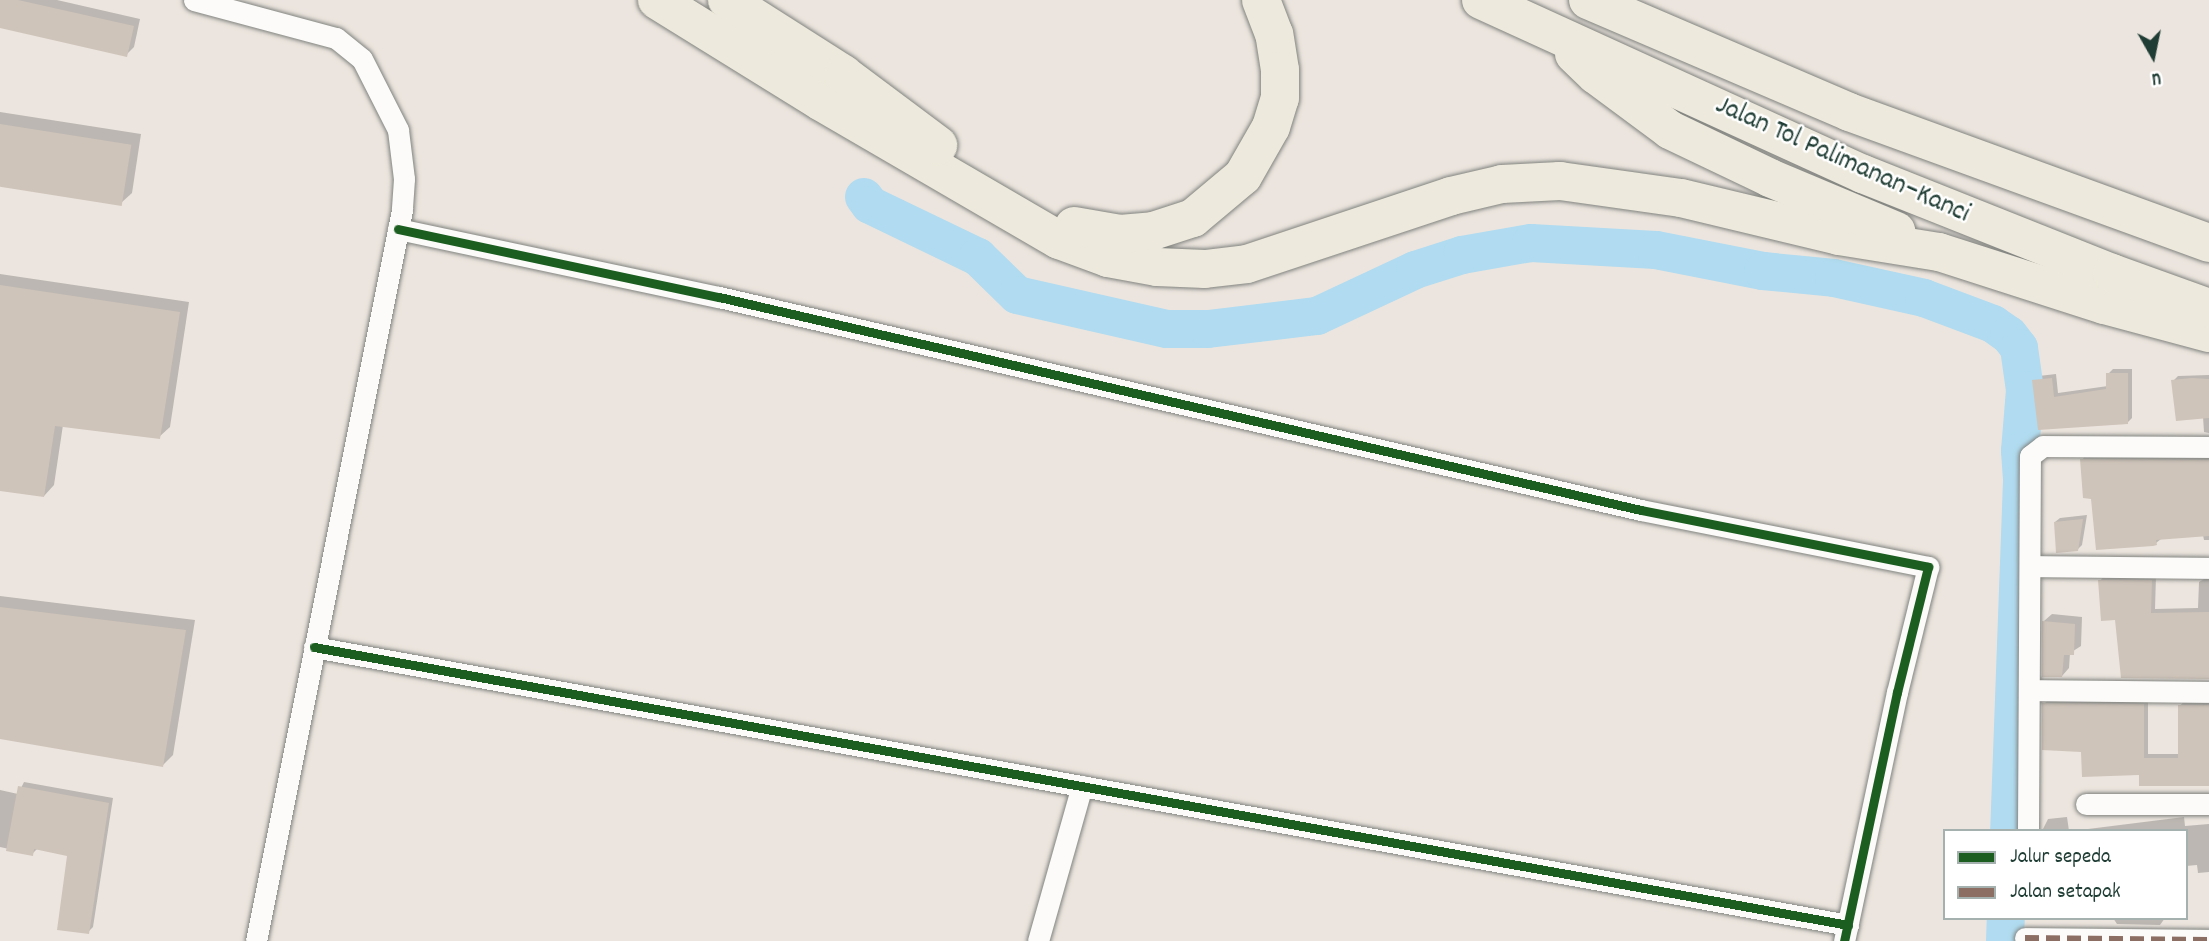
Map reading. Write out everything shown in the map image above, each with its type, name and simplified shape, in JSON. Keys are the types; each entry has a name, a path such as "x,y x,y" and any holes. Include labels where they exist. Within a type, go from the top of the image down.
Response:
{"highway":[{"path":"657,0 820,101 1059,240 1108,258 1157,267 1205,269 1247,264 1451,196 1502,184 1560,181 1681,198 1839,236 1939,251"},
{"path":"727,0 843,75 952,156 1025,204 1075,226 1120,234 1153,231 1193,218 1243,176 1259,151 1271,127 1280,98 1280,70 1275,34 1261,0"},
{"name":"Jalan Tol Palimanan–Kanci","path":"1481,0 1546,27 1863,174 2112,273 2209,308"},
{"name":"Jalan Tol Palimanan–Kanci","path":"1588,0 1849,112 2209,243"},
{"path":"1546,27 1596,75 1670,130 1770,178 1860,214 1939,251 2104,305 2209,333"}],"street":[{"path":"194,0 336,38 362,60 398,130 404,178 398,229 257,941"},
{"path":"314,647 1082,786 1846,933 1897,692 1928,567 1640,510 733,300 398,229"},
{"path":"2028,829 2030,456 2035,449 2043,446 2209,447"},
{"path":"2030,566 2209,568"},
{"path":"2029,690 2209,692"},
{"path":"1038,941 1082,786"},
{"path":"2086,804 2209,804"},
{"path":"2025,932 2209,940"}],"building":[{"path":"0,0 18,0 134,26 127,57 0,28"},
{"path":"0,124 131,145 122,206 0,187"},
{"path":"0,285 180,312 160,439 55,426 44,497 0,491"},
{"path":"2106,373 2128,373 2128,424 2038,430 2032,380 2052,378 2054,397 2106,389"},
{"path":"2209,379 2209,418 2176,421 2171,380"},
{"path":"2080,459 2209,460 2209,536 2156,540 2157,545 2153,546 2096,550 2091,499 2083,498"},
{"path":"2083,519 2078,551 2056,553 2054,522"},
{"path":"2098,580 2152,580 2151,613 2209,612 2209,679 2121,678 2115,620 2101,621"},
{"path":"0,607 186,630 163,767 0,739"},
{"path":"2042,621 2075,624 2074,655 2064,655 2062,677 2042,677"},
{"path":"2042,703 2144,704 2144,758 2178,758 2178,705 2209,705 2209,786 2139,786 2139,775 2082,777 2081,752 2042,750"},
{"path":"18,786 109,803 89,934 57,930 67,856 34,849 33,856 6,851"}],"waterway":[{"path":"864,197 870,205 978,257 1017,295 1167,329 1208,329 1317,316 1415,270 1462,255 1531,243 1656,250 1763,271 1834,278 1924,298 1993,324 2009,335 2019,348 2025,390 2020,451 2022,481 2009,829"},
{"path":"2005,941 2006,920"}],"marked path":[{"path":"2025,938 2209,940"}],"cycle path":[{"path":"398,229 719,297 1641,510 1928,567 1897,692 1844,941"},
{"path":"314,647 1848,925"}]}
